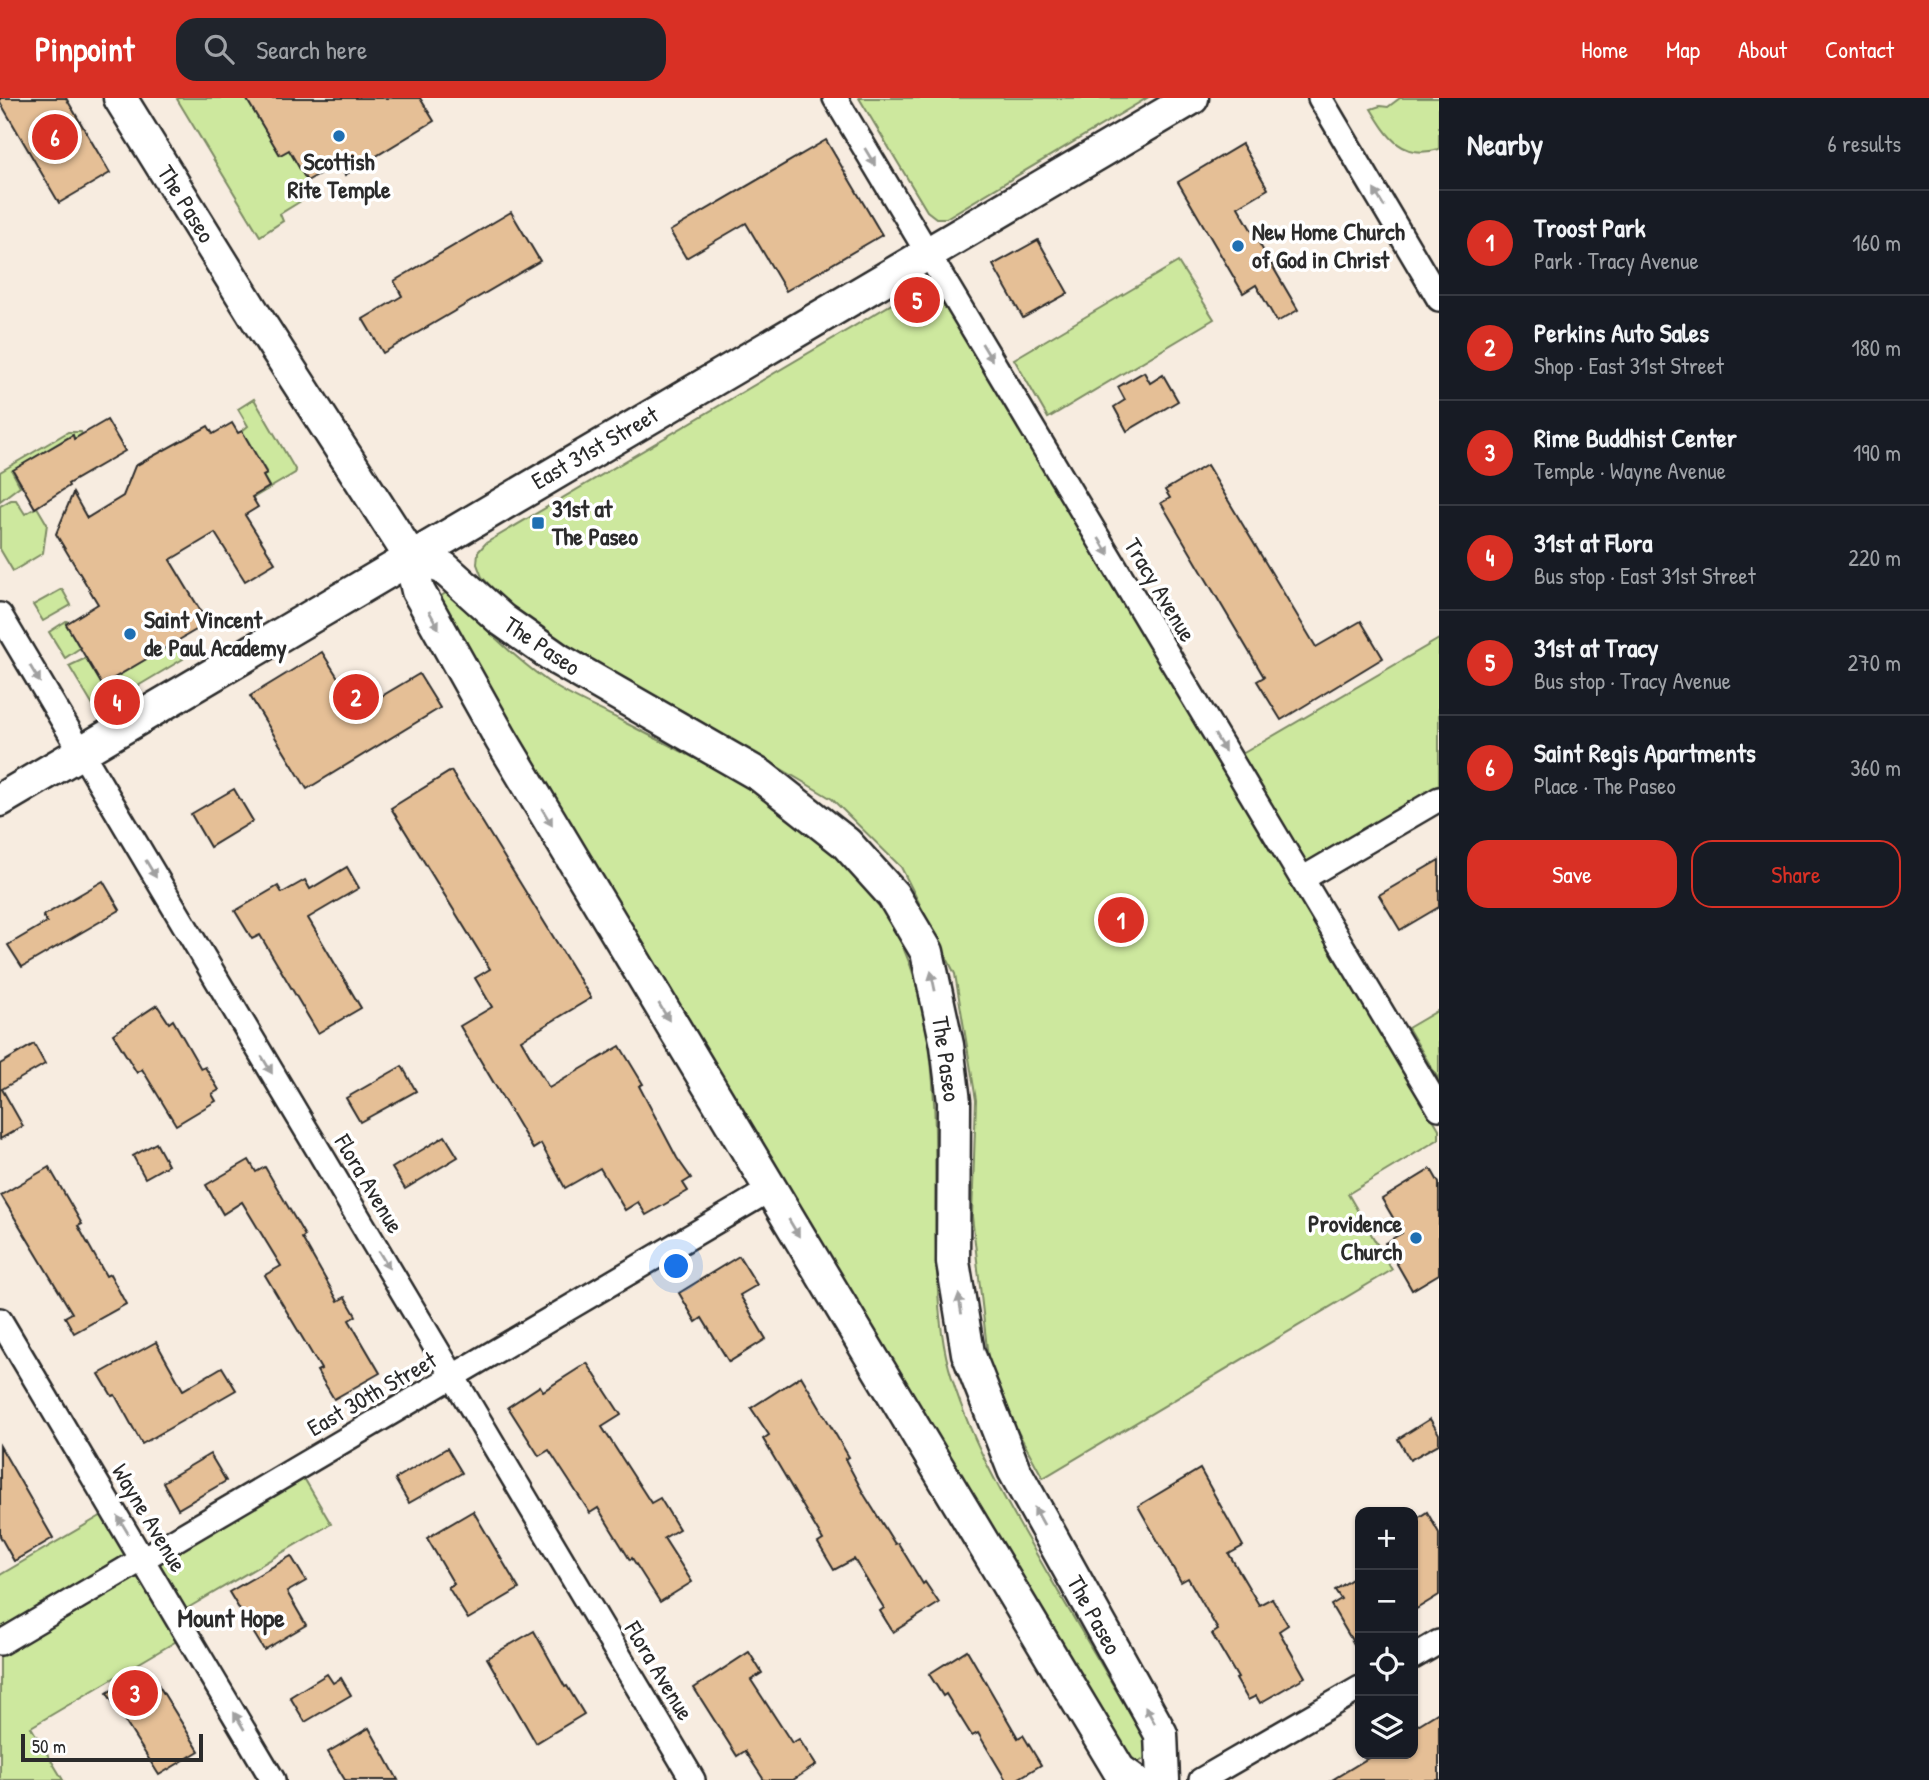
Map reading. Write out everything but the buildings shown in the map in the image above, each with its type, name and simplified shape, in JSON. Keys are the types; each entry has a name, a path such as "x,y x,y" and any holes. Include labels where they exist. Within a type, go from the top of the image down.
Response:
{"main road":[{"name":"The Paseo","path":"120,98 254,314 410,556 418,591 501,739 1119,1770 1133,1780"},
{"name":"East 31st Street","path":"0,800 410,556 1192,98"},
{"name":"The Paseo","path":"410,556 444,568 502,620 559,660 761,776 846,843 894,895 927,952 947,1045 954,1102 953,1262 968,1353 1014,1470 1161,1734 1163,1780"}],"street":[{"name":"Tracy Avenue","path":"835,98 1439,1108"},
{"path":"1320,98 1439,299"},
{"name":"Flora Avenue","path":"0,615 693,1780"},
{"path":"1302,879 1439,799"},
{"name":"East 30th Street","path":"0,1643 771,1189"},
{"name":"Wayne Avenue","path":"0,1320 273,1780"},
{"path":"1418,1654 1439,1642"},
{"path":"1201,1780 1355,1691"}],"green space":[{"path":"246,98 280,155 289,150 307,181 295,189 301,201 280,214 283,221 260,236 177,99"},
{"path":"859,98 1147,98 946,218 936,218 927,211"},
{"path":"1400,98 1439,98 1439,149 1426,152 1406,149 1390,137 1371,109 1388,107"},
{"path":"1178,262 1214,319 1048,418 1014,359"},
{"path":"928,286 939,292 1439,1129 1439,1139 1348,1194 1392,1270 1043,1478 990,1375 972,1216 976,1100 955,974 901,867 832,799 683,711 527,626 482,577 477,564 478,552 486,543 919,288"},
{"path":"254,399 296,471 253,498 269,486 263,476 267,473 242,431 248,426 238,409"},
{"path":"68,432 82,434 75,439 72,435 12,471 20,486 0,501 0,472"},
{"path":"16,500 25,514 37,507 47,524 43,553 13,571 0,549 0,506"},
{"path":"62,589 71,605 43,621 33,605"},
{"path":"447,592 513,654 556,687 718,771 780,808 837,854 863,882 891,923 911,967 924,1012 931,1060 937,1283 946,1354 957,1395 978,1446 1004,1496 1143,1736 1148,1750 1144,1759 1135,1764 1126,1757 934,1430 437,599"},
{"path":"66,621 69,622 66,624 80,648 65,658 49,632"},
{"path":"1439,639 1439,785 1306,863 1242,754"},
{"path":"173,643 183,659 96,711 69,666 86,658 103,685"},
{"path":"1439,1010 1439,1080 1408,1028"},
{"path":"304,1478 331,1524 186,1609 159,1563"},
{"path":"104,1514 130,1558 0,1634 0,1575"},
{"path":"141,1574 180,1639 31,1727 63,1780 0,1780 0,1657"}],"place":[{"name":"Scottish Rite Temple","path":"339,136"},
{"name":"Saint Regis Apartments","path":"55,137"},
{"name":"New Home Church of God in Christ","path":"1238,246"},
{"name":"31st at Tracy","path":"917,300"},
{"name":"31st at The Paseo","path":"538,523"},
{"name":"Saint Vincent de Paul Academy","path":"130,634"},
{"name":"Perkins Auto Sales","path":"356,697"},
{"name":"31st at Flora","path":"117,702"},
{"name":"Troost Park","path":"1121,920"},
{"name":"Providence Church","path":"1416,1238"},
{"name":"Rime Buddhist Center","path":"135,1693"}],"district":[{"name":"Mount Hope","path":"231,1618"}]}
